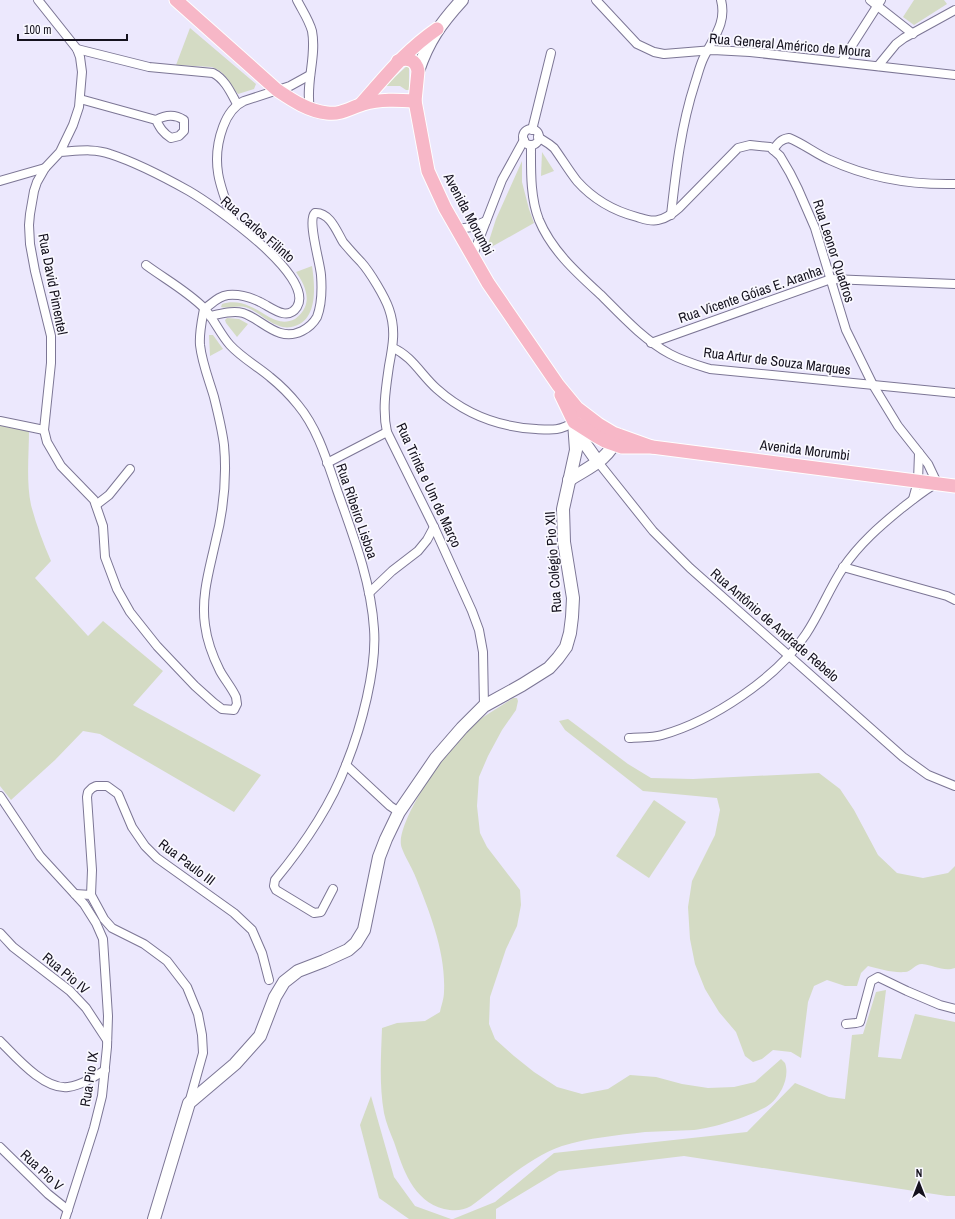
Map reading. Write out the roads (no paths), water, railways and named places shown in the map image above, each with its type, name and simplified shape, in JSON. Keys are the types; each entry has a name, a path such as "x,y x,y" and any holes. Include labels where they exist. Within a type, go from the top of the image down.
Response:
{"main road":[{"path":"176,0 277,90 310,109 328,114 351,110 361,104 398,61 414,46 437,29"},
{"path":"398,61 406,59 411,60 415,62 418,71"},
{"name":"Avenida Morumbi","path":"418,71 415,101 428,171 445,208 488,283 558,385 577,408 586,416 615,438 652,447 955,486"},
{"path":"376,88 377,95 381,101"},
{"path":"361,104 398,100 415,101"},
{"name":"Avenida Morumbi","path":"558,385 567,409 574,422"},
{"path":"574,422 580,420 586,421 615,438"}],"street":[{"name":"Rua David Pimentel","path":"38,0 77,49 80,57 82,72 79,107 73,125 60,152 45,168 34,192 29,225 30,244 35,271 51,336 51,362 44,430 47,442 61,466 94,500 103,526 105,557 116,589 130,612 157,646 195,686 222,709 234,710 237,704 236,697 216,661 205,625 204,602 207,575 222,509 224,489 224,446 216,405 205,369 200,344 200,330 204,309"},
{"path":"297,0 312,31 313,50 308,98 310,109"},
{"name":"Avenida Morumbi","path":"418,71 425,51 437,29 462,0"},
{"name":"Rua General Américo de Moura","path":"596,0 637,44 654,52 664,54 708,50 750,52 842,61 955,75"},
{"path":"671,215 680,143 690,99 704,58 716,36 721,22 721,0"},
{"path":"870,0 879,3 913,34"},
{"path":"842,61 879,3"},
{"path":"878,66 896,44 904,38 955,10"},
{"path":"77,49 149,67 213,73 219,76 224,82 237,104"},
{"path":"532,130 551,53"},
{"path":"233,221 220,185 217,152 224,124 229,114 237,104 295,84 310,75"},
{"path":"80,99 156,120"},
{"path":"473,255 502,180 524,140 524,133 528,130 532,130 537,133 538,137 554,148 576,180 605,204 626,214 653,221 660,220 671,215 738,148 758,145 770,147 773,150 784,139 789,138 828,159 864,173 892,180 914,183 955,184"},
{"path":"524,140 526,144 531,145 537,142 538,137"},
{"name":"Rua Artur de Souza Marques","path":"531,145 531,180 536,208 539,220 552,242 567,262 651,343 680,359 710,369 955,394"},
{"name":"Rua Carlos Filinto","path":"60,152 94,150 110,154 145,168 208,203 233,221 265,249 290,274 299,291 300,301 293,311 288,314 274,311 261,303 243,296 222,297 204,309"},
{"name":"Rua Leonor Quadros","path":"773,150 780,156 798,189 816,228 846,330 873,385 898,426 928,464 937,483"},
{"path":"0,181 45,168"},
{"name":"Rua Trinta e Um de Março","path":"210,316 230,312 244,313 279,333 286,334 298,333 312,325 318,315 321,300 321,274 315,242 313,216 315,212 321,213 327,217 351,253 362,263 384,298 393,324 393,348 386,392 385,422 387,432 434,527 479,630 483,652 484,706"},
{"path":"457,228 472,227 486,221"},
{"name":"Rua Ribeiro Lisboa","path":"146,265 185,292 204,309 230,344 240,354 276,382 298,405 315,432 360,558 369,593 374,629 374,659 363,710 353,748 329,804 308,836 275,880 274,886 276,890 314,913 321,912 334,889"},
{"name":"Rua Vicente Góias E. Aranha","path":"651,343 831,280 955,284"},
{"path":"393,348 404,354 436,388 454,403 490,421 521,429 554,430 561,429 574,422 581,438 598,462"},
{"path":"0,421 44,430"},
{"name":"Rua Colégio Pio XII","path":"189,1103 235,1064 260,1036 275,997 284,982 298,970 324,961 348,950 356,943 364,930 380,857 386,839 399,812 436,758 462,728 484,706 549,668 566,647 570,634 573,598 564,542 563,509 576,450 574,422"},
{"path":"327,463 387,432"},
{"path":"569,480 605,457 615,438"},
{"path":"913,499 918,481 919,453"},
{"name":"Rua Antônio de Andrade Rebelo","path":"598,462 653,531 690,568 790,655 903,757 928,775 955,786"},
{"path":"96,505 109,495 130,469"},
{"path":"629,738 661,735 678,730 716,712 762,681 779,667 806,634 843,567 862,543 913,499 937,483"},
{"path":"369,593 392,570 418,551 427,540 434,527"},
{"path":"843,567 947,596 955,600"},
{"path":"346,765 390,806 399,812"},
{"name":"Rua Paulo III","path":"91,895 92,870 87,797 88,792 92,788 96,786 107,786 118,794 132,827 149,850 157,858 234,913 252,930 262,953 269,980"},
{"name":"Rua Pio IX","path":"0,796 40,856 84,904 96,923 103,939 108,1040 102,1096 94,1128 65,1219"},
{"path":"75,894 91,895 98,910 112,928 144,944 166,961 187,987 198,1014 202,1035 203,1053 154,1219"},
{"path":"103,939 105,933 112,928"},
{"name":"Rua Pio IV","path":"0,933 13,947 70,991 86,1008 108,1040"},
{"path":"846,1024 856,1024 860,1022 871,982 878,976 907,991 940,1005 955,1009"},
{"path":"0,1041 46,1082 59,1086 68,1087 80,1084 105,1070"},
{"name":"Rua Pio V","path":"0,1147 48,1194 68,1210"}]}
